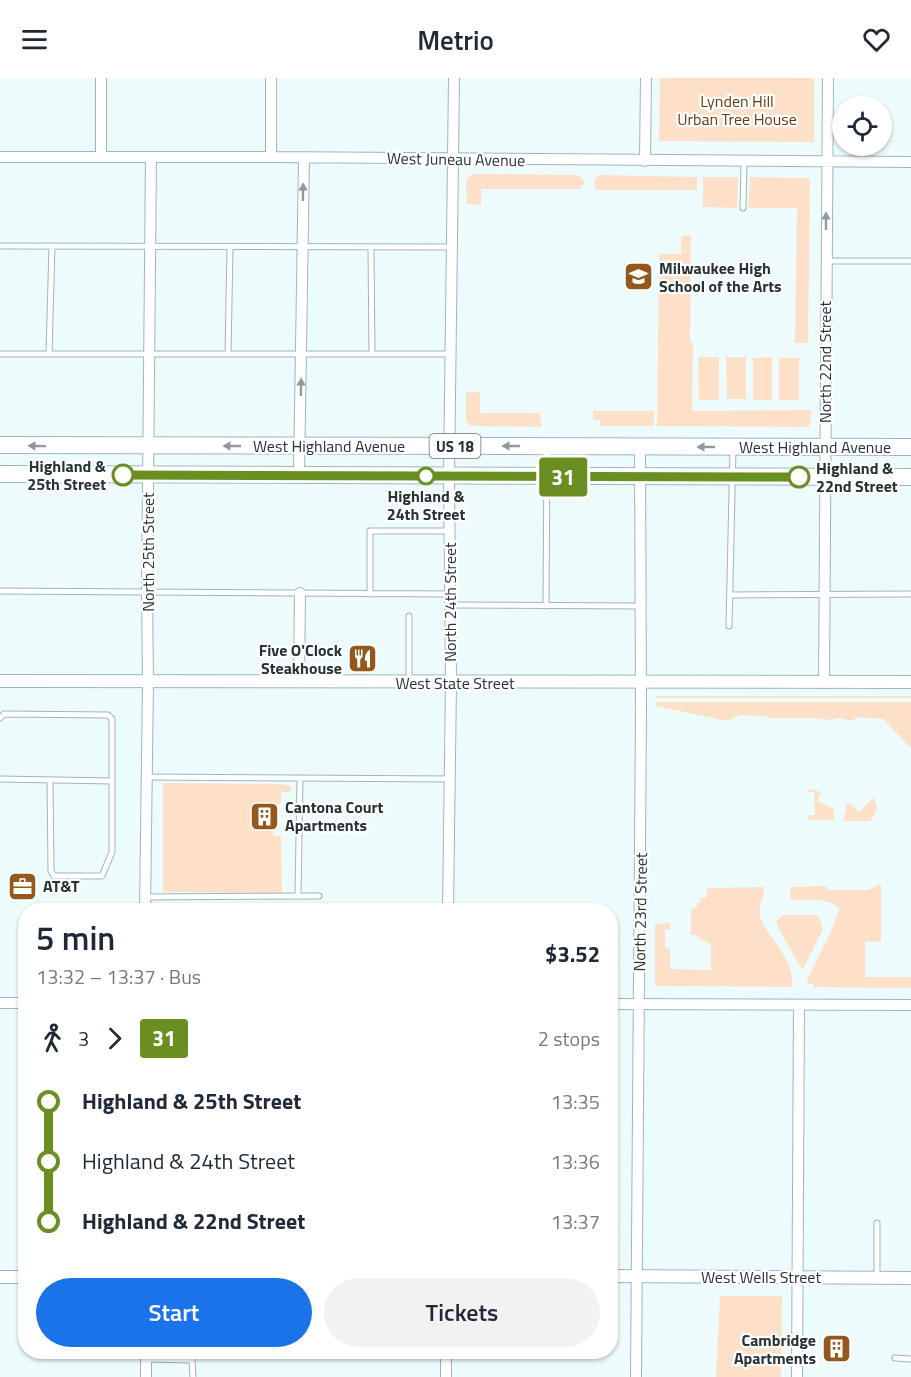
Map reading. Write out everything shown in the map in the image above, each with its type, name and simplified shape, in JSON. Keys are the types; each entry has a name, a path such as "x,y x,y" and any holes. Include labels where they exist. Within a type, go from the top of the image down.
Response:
{"main road":[{"name":"West Highland Avenue","path":"0,446 911,447"},
{"name":"West Highland Avenue","path":"0,474 911,477"}],"street":[{"path":"101,78 101,157"},
{"path":"271,157 272,78"},
{"name":"North 24th Street","path":"448,903 451,683 449,446 454,78"},
{"path":"645,161 646,78"},
{"name":"North 22nd Street","path":"824,683 828,78"},
{"name":"West Juneau Avenue","path":"0,157 911,162"},
{"name":"North 25th Street","path":"145,903 151,157"},
{"path":"299,475 304,158"},
{"name":"North 23rd Street","path":"636,1377 641,683 640,447"},
{"path":"299,681 300,593"},
{"name":"West State Street","path":"0,681 911,682"},
{"path":"0,1003 18,1003"},
{"path":"618,1004 911,1005"},
{"path":"797,1377 799,1005"},
{"name":"West Wells Street","path":"618,1276 911,1278"},
{"path":"0,1277 18,1277"},
{"path":"146,1359 146,1377"},
{"path":"446,1359 446,1377"}],"lane":[{"path":"743,208 744,161"},
{"path":"0,246 453,247"},
{"path":"49,354 52,246"},
{"path":"228,354 230,247"},
{"path":"371,248 372,354"},
{"path":"826,261 911,261"},
{"path":"0,354 451,354"},
{"path":"546,606 547,446"},
{"path":"729,626 733,447"},
{"path":"370,594 370,531 450,531"},
{"path":"0,591 370,594 546,606 641,606"},
{"path":"730,595 911,594"},
{"path":"409,616 409,683"},
{"path":"0,718 4,714 108,715 112,719 112,852 102,876 54,876 51,871 50,780"},
{"path":"146,777 450,778"},
{"path":"298,896 300,778"},
{"path":"0,779 112,781"},
{"path":"145,897 319,896"},
{"path":"877,1223 877,1277"},
{"path":"896,1358 911,1359"},
{"path":"183,1359 192,1360 193,1377"}],"green space":[{"name":"Lynden Hill Urban Tree House","path":"660,78 814,78 814,142 659,141"},
{"path":"472,174 578,175 584,181 584,185 581,185 581,189 481,189 481,205 467,204 466,180"},
{"path":"599,175 697,177 697,190 596,190 594,181"},
{"path":"703,177 738,177 737,208 703,207"},
{"path":"750,177 810,178 808,343 795,343 797,208 748,208"},
{"path":"691,235 692,411 811,410 811,423 808,427 657,426 659,254 681,254 681,236"},
{"path":"698,357 719,357 719,400 699,400"},
{"path":"726,357 746,357 746,399 727,399"},
{"path":"772,357 772,400 753,400 753,358"},
{"path":"779,358 799,358 799,400 779,400"},
{"path":"466,392 480,392 480,413 542,413 540,415 542,427 471,426 466,421"},
{"path":"593,411 654,411 654,426 600,426 600,420 593,420"},
{"path":"656,696 911,696 911,698 656,698"},
{"path":"656,702 911,702 911,748 883,719 857,717 852,721 838,718 830,720 740,715 727,721 656,706"},
{"path":"163,783 291,786 291,792 281,792 281,804 274,804 273,836 281,836 282,893 163,892"},
{"path":"809,789 821,792 817,801 834,809 834,820 809,820 808,815 815,815 814,792 807,792"},
{"path":"874,797 877,808 871,821 843,821 847,804 851,804 859,812"},
{"path":"881,885 881,941 865,942 865,977 911,977 911,988 814,987 813,984 808,984 807,980 832,929 839,909 824,901 791,900 790,887 826,886 827,890 868,890"},
{"path":"764,887 760,917 786,959 792,977 792,987 655,986 655,924 670,923 670,929 665,930 665,948 670,949 670,969 711,970 711,944 698,938 697,935 691,935 691,909 697,908 697,903 701,903 700,898 706,898 707,888"},
{"path":"783,915 819,917 823,929 803,969 776,921"},
{"path":"720,1296 782,1296 781,1377 716,1377"}],"bus line":[{"name":"31","path":"123,475 799,477"}],"place":[{"name":"Milwaukee High School of the Arts","path":"638,277"},
{"name":"Highland & 25th Street","path":"123,475"},
{"name":"Highland & 24th Street","path":"426,476"},
{"name":"Highland & 22nd Street","path":"799,477"},
{"name":"Five O'Clock Steakhouse","path":"363,659"},
{"name":"Cantona Court Apartments","path":"264,816"},
{"name":"AT&T","path":"22,886"},
{"name":"Cambridge Apartments","path":"837,1349"}]}
